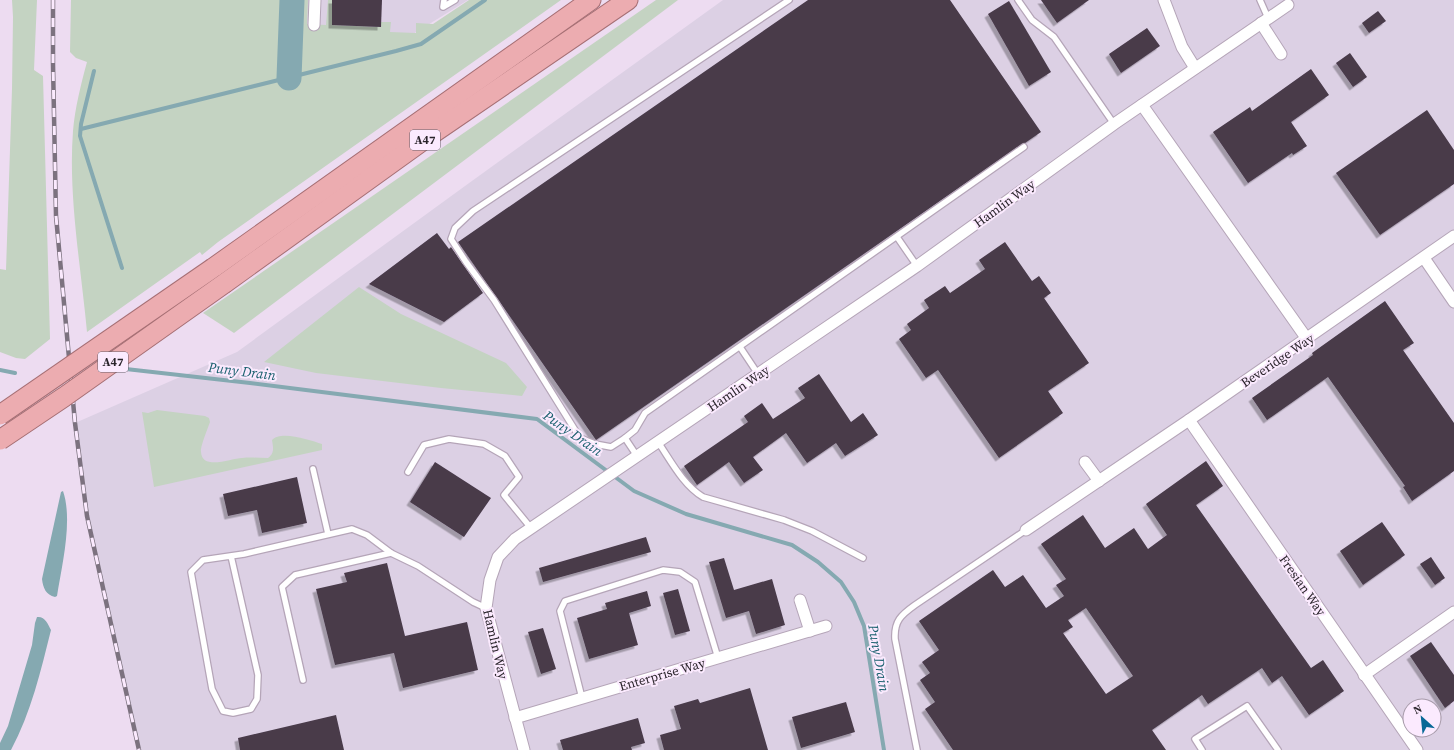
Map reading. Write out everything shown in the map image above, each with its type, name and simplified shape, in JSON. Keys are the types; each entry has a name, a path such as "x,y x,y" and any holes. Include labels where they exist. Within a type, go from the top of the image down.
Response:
{"highway":[{"name":"A47","path":"0,415 213,268 592,0"},
{"name":"A47","path":"0,440 224,283 432,134 628,0"}],"street":[{"path":"314,25 316,0"},
{"path":"1164,0 1182,47 1195,68"},
{"name":"Hamlin Way","path":"524,750 486,608 490,580 498,557 515,539 917,266 1114,124 1288,5"},
{"path":"1264,20 1282,54"},
{"path":"1142,105 1307,339"},
{"name":"Beveridge Way","path":"1026,530 1307,339 1454,236"},
{"path":"1424,258 1454,302"},
{"name":"Fresian Way","path":"1189,420 1416,750"},
{"path":"1085,462 1099,481"},
{"path":"800,600 810,630"},
{"path":"1364,675 1454,612"},
{"name":"Enterprise Way","path":"515,718 826,626"}],"lane":[{"path":"444,0 444,7 455,0"},
{"path":"789,0 472,212 455,228 451,239 494,300 580,438 595,444 611,447 625,438 635,430 645,413 1024,147"},
{"path":"1018,0 1032,20 1054,37 1114,124"},
{"path":"1260,0 1264,20"},
{"path":"897,237 917,266"},
{"path":"740,347 758,374"},
{"path":"625,438 637,456"},
{"path":"408,472 424,445 449,439 484,444 504,456 519,477 504,495 531,528"},
{"path":"658,442 687,484 703,497 784,520 812,531 863,558"},
{"path":"313,469 328,534"},
{"path":"231,556 258,674 257,699 252,709 233,713 223,711 212,690 191,572 203,560 231,556 352,528 367,535 391,553 418,566 473,602 486,608"},
{"path":"917,750 895,639 895,628 899,619 915,605 1026,530"},
{"path":"303,680 282,587 295,575 391,553"},
{"path":"582,698 560,611 566,601 663,570 680,572 695,582 718,658"},
{"path":"1202,750 1195,739 1247,706 1278,750"}],"shaded area":[{"path":"12,0 37,0 34,70 43,76 50,339 25,359 16,358 0,352 0,269 6,270 12,89"},
{"path":"71,0 308,0 307,24 326,25 328,0 332,0 332,25 381,27 381,22 391,22 390,32 416,33 416,23 433,24 469,0 561,0 218,242 202,255 200,252 87,332 76,232 72,181 72,156 75,114 87,62 76,58 70,52"},
{"path":"306,0 468,0 405,39 300,60"},
{"path":"656,0 678,0 234,333 203,313"},
{"path":"723,0 1454,0 1454,750 139,750 87,516 75,423 237,352"},
{"path":"359,287 401,314 506,363 527,387 522,396 316,373 264,362"},
{"path":"157,410 205,416 209,418 210,422 201,450 203,458 206,461 218,462 245,458 268,458 273,452 272,440 276,437 282,436 296,437 322,444 322,450 154,487 142,412 148,413"},
{"path":"63,491 67,515 66,543 57,596 55,597 49,595 46,591 42,579 61,492"},
{"path":"37,617 44,619 51,630 39,676 30,706 11,750 0,750 0,743 8,726 32,645"}],"building":[{"path":"332,0 382,0 381,27 332,25"},
{"path":"808,0 950,0 1041,132 596,440 458,242"},
{"path":"1041,0 1089,0 1057,23"},
{"path":"1009,1 1051,72 1029,86 988,14"},
{"path":"1378,11 1386,21 1369,33 1362,23"},
{"path":"1147,28 1160,46 1121,73 1109,54"},
{"path":"1350,53 1367,77 1353,87 1336,63"},
{"path":"1311,69 1329,95 1291,122 1307,146 1293,155 1292,153 1248,183 1213,132 1250,107 1252,111"},
{"path":"1427,110 1454,150 1454,184 1380,235 1336,173"},
{"path":"437,233 449,249 451,247 483,293 444,322 369,284"},
{"path":"1005,242 1032,281 1039,276 1051,293 1044,298 1089,363 1048,391 1063,413 999,458 938,370 926,378 899,339 911,330 907,324 929,308 924,300 945,286 950,293 985,269 979,260"},
{"path":"1385,301 1414,343 1403,350 1454,423 1454,471 1412,501 1403,487 1405,486 1328,377 1267,420 1252,398 1313,355 1312,353"},
{"path":"819,374 851,422 863,413 878,435 845,456 836,443 807,463 786,433 753,457 763,470 744,483 729,462 697,485 684,466 748,422 744,416 762,403 773,419 805,398 798,388"},
{"path":"1206,461 1223,486 1196,505 1311,668 1323,660 1344,691 1309,715 1282,676 1272,683 1262,668 1208,704 1202,695 1152,730 1166,750 953,750 925,709 935,702 920,680 930,673 922,662 939,650 919,621 993,570 1005,587 1023,575 1046,608 1064,596 1056,585 1066,579 1041,544 1083,515 1105,548 1134,528 1148,549 1167,535 1146,504","holes":["1086,608 1133,676 1106,694 1063,633 1073,627 1068,620"]},
{"path":"435,462 491,498 464,537 410,502"},
{"path":"297,477 307,523 262,533 257,510 228,516 223,494"},
{"path":"1382,522 1405,555 1363,585 1340,551"},
{"path":"646,537 651,552 543,582 539,568"},
{"path":"1431,557 1445,578 1435,585 1420,564"},
{"path":"724,558 734,590 772,579 785,625 756,634 749,611 726,618 709,562"},
{"path":"387,563 405,636 467,622 478,670 403,688 394,653 335,665 316,589 347,582 344,573"},
{"path":"678,589 690,631 675,635 663,593"},
{"path":"647,591 651,606 629,613 638,645 589,659 577,618 607,609 605,603"},
{"path":"543,628 556,669 541,674 528,632"},
{"path":"1431,642 1454,675 1454,701 1445,708 1442,704 1442,698 1438,698 1410,656"},
{"path":"750,688 768,750 664,750 660,735 681,729 674,706 698,699 700,703"},
{"path":"846,702 855,732 801,748 792,717"},
{"path":"336,715 344,750 240,750 238,738"},
{"path":"638,718 645,743 631,747 632,750 563,750 560,740"}],"waterway":[{"path":"289,78 292,0"},
{"path":"81,129 421,44 485,0"},
{"path":"94,71 81,124 80,136 122,268"},
{"name":"Puny Drain","path":"117,368 537,419 634,491 686,514 792,545 818,562 841,582 854,602 864,626 884,750"},
{"name":"Puny Drain","path":"0,370 15,373"}],"railway":[{"path":"53,0 56,216 75,423 87,516 139,750"}]}
